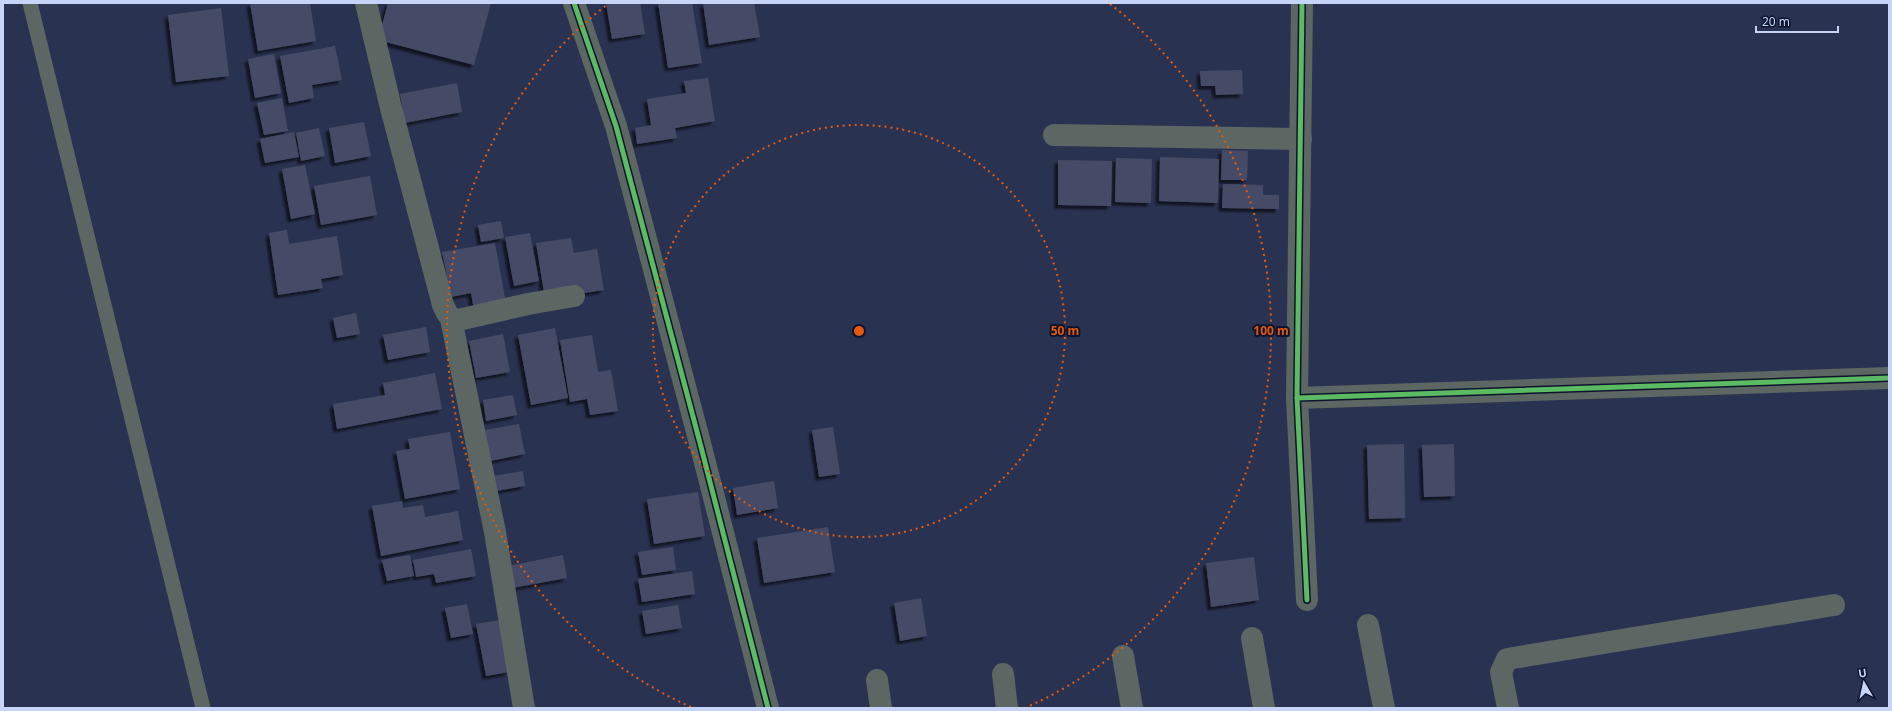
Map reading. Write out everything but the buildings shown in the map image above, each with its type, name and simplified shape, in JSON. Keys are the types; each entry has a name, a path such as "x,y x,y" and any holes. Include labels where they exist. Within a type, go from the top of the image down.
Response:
{"street":[{"path":"366,3 391,108 443,305 451,319 495,532 524,708"},
{"path":"574,3 616,126 768,708"},
{"path":"1302,3 1297,398 1307,600"},
{"path":"1054,136 1301,139"},
{"path":"451,319 458,320 528,304 574,296"},
{"path":"1297,398 1889,378"},
{"path":"1508,708 1501,672 1506,660 1834,605"},
{"path":"1368,625 1384,708"},
{"path":"1252,638 1264,708"},
{"path":"1124,656 1132,708"},
{"path":"1003,674 1008,708"},
{"path":"877,680 882,708"}],"lane":[{"path":"30,3 203,708"}],"cycle path":[{"path":"574,3 616,126 768,708"},
{"path":"1302,3 1297,398 1307,600"},
{"path":"1297,398 1889,378"}]}
